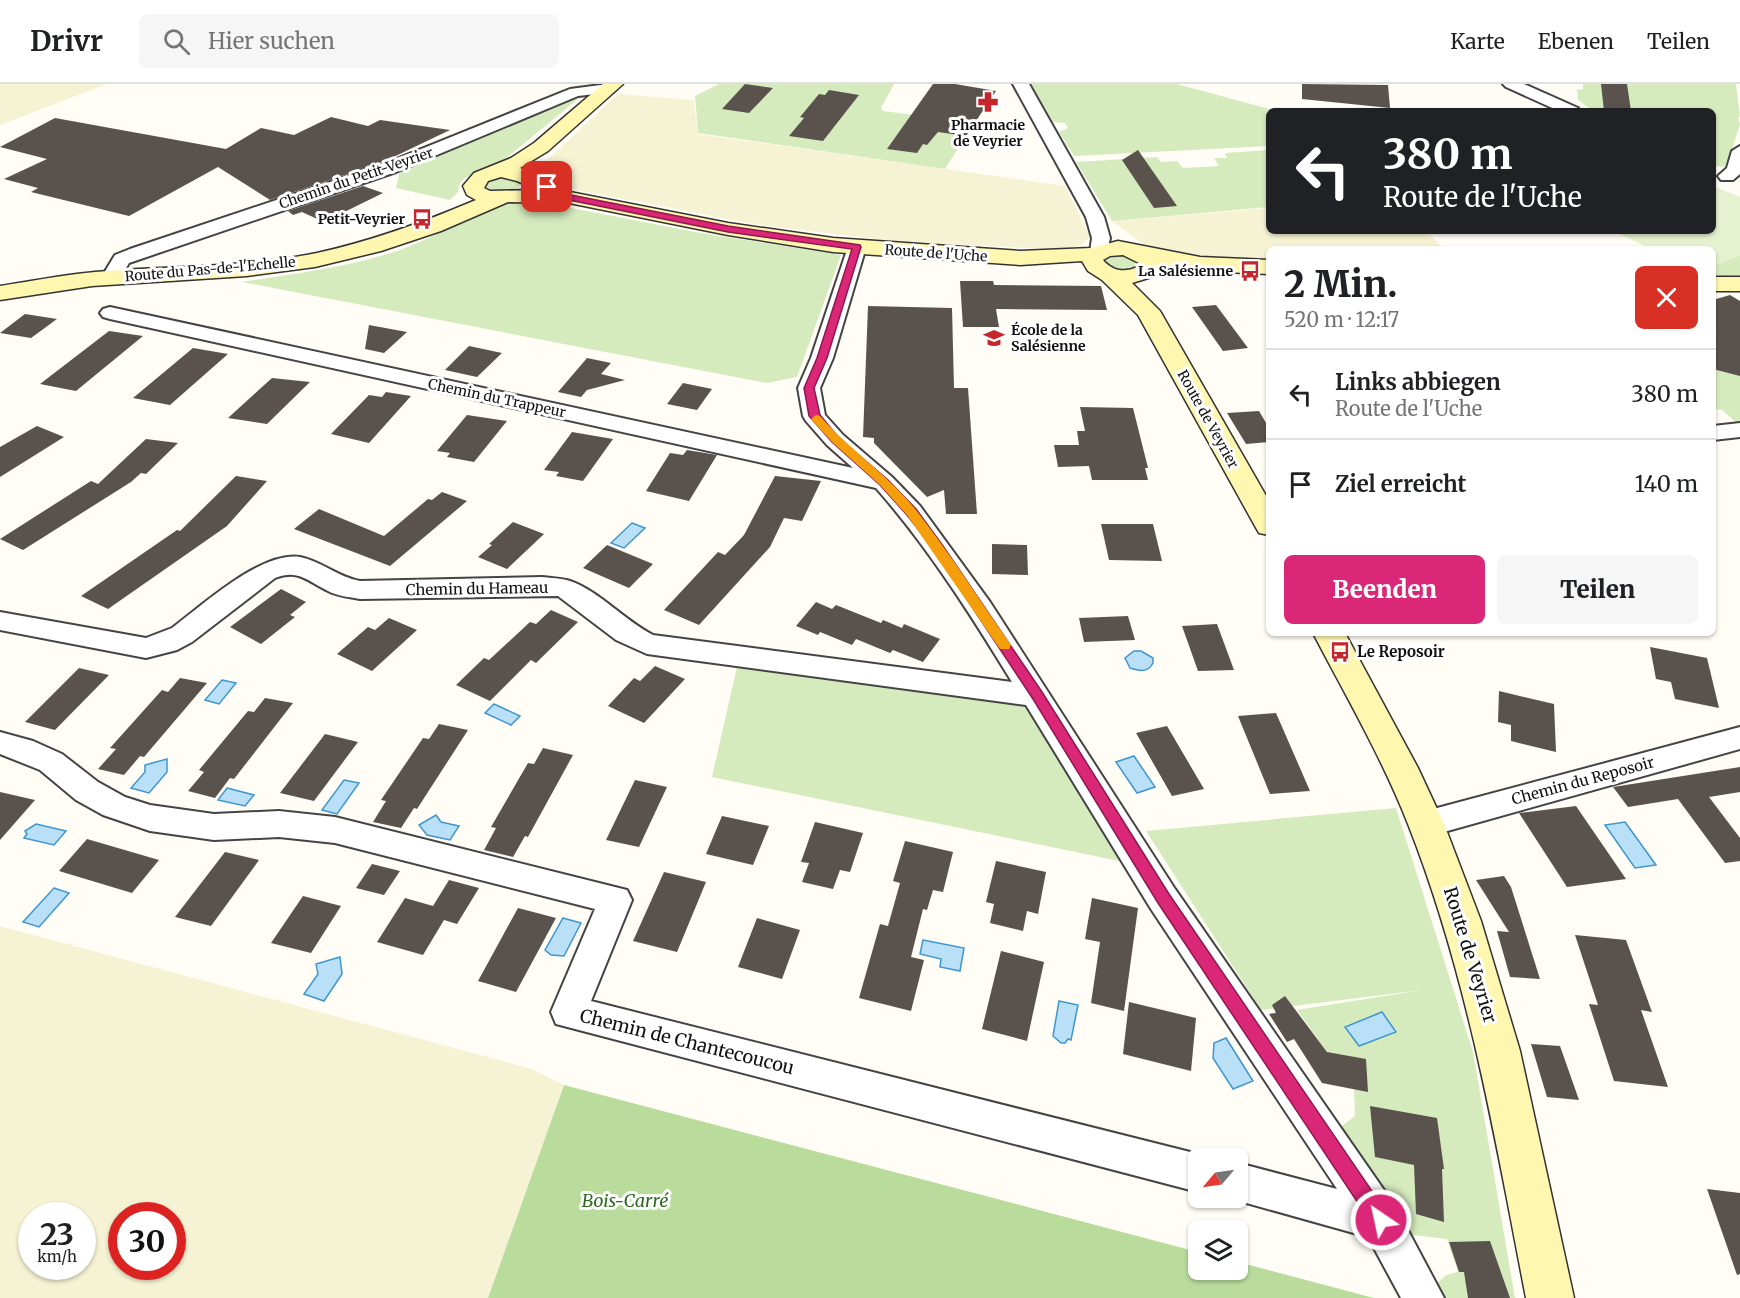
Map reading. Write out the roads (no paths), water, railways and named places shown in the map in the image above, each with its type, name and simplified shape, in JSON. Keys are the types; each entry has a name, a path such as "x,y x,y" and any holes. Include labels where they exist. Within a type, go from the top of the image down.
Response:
{"street":[{"path":"1021,84 1095,217 1101,238 1102,263"},
{"path":"1511,84 1567,108 1570,91"},
{"path":"493,173 518,162 542,147 611,86"},
{"name":"Chemin du Petit-Veyrier","path":"111,278 122,260 137,252 390,168 575,92 611,86"},
{"path":"472,189 482,195 505,196 524,190 528,187 527,168 542,147"},
{"path":"1727,176 1735,170 1740,151"},
{"name":"Route de l'Uche","path":"493,173 516,172 569,197"},
{"name":"Route du Pas-de-l'Echelle","path":"416,231 458,204 477,180 493,173"},
{"name":"Route du Pas-de-l'Echelle","path":"0,293 60,283 237,270 304,262 373,246 447,221 505,196"},
{"name":"Route de l'Uche","path":"505,196 569,197 754,234 857,247 1102,263 1111,249 1141,262"},
{"path":"1095,217 1141,262 1266,267"},
{"path":"857,247 822,358 809,388 814,416 884,482 939,548 1037,696 1163,899 1381,1220 1423,1298"},
{"name":"Route de Veyrier","path":"1141,262 1148,311"},
{"name":"Route de Veyrier","path":"1102,263 1148,311 1266,521"},
{"path":"1716,284 1740,284"},
{"name":"Chemin du Trappeur","path":"110,313 884,482"},
{"path":"1716,434 1740,430"},
{"name":"Chemin du Hameau","path":"0,621 146,648 167,643 183,635 266,572 289,565 301,566 339,586 360,590 542,586 563,588 576,595 626,633 647,644 1037,696"},
{"name":"Route de Veyrier","path":"1331,636 1385,735 1426,824 1462,921 1499,1051 1550,1298"},
{"name":"Chemin du Reposoir","path":"1426,824 1740,738"},
{"name":"Chemin de Chantecoucou","path":"0,743 22,749 51,762 87,791 114,806 150,818 214,826 279,824 334,830 615,900 569,1012 1188,1170"},
{"path":"1248,1187 1381,1220"}],"water":[{"path":"632,523 645,528 624,548 611,543"},
{"path":"1134,651 1141,651 1153,658 1153,663 1149,668 1137,670 1130,668 1125,658"},
{"path":"222,680 236,683 219,704 205,700"},
{"path":"494,704 520,716 511,725 485,713"},
{"path":"1134,756 1155,787 1137,793 1116,762"},
{"path":"167,759 167,772 149,793 131,788 145,772 145,765"},
{"path":"344,780 359,783 337,814 322,810"},
{"path":"227,788 254,795 245,806 218,800"},
{"path":"436,815 441,822 459,826 450,840 427,835 419,825"},
{"path":"1625,822 1656,865 1635,868 1605,825"},
{"path":"36,824 66,831 54,845 24,838 27,834 25,831"},
{"path":"54,888 69,893 39,927 23,922"},
{"path":"563,918 581,923 564,956 551,955 545,950"},
{"path":"923,940 964,948 960,971 940,967 941,959 920,954"},
{"path":"340,957 342,974 324,1001 304,994 318,974 316,964"},
{"path":"1059,1001 1078,1005 1071,1040 1068,1039 1065,1043 1061,1043 1053,1036"},
{"path":"1382,1012 1396,1032 1359,1046 1345,1027"},
{"path":"1226,1038 1253,1081 1233,1089 1213,1058 1214,1043"}],"place":[{"name":"Pharmacie de Veyrier","path":"988,102"},
{"name":"Petit-Veyrier","path":"422,219"},
{"name":"La Salésienne","path":"1250,271"},
{"name":"École de la Salésienne","path":"994,338"},
{"name":"Le Reposoir","path":"1340,652"}],"park label":[{"name":"Bois-Carré","path":"625,1201"}]}
